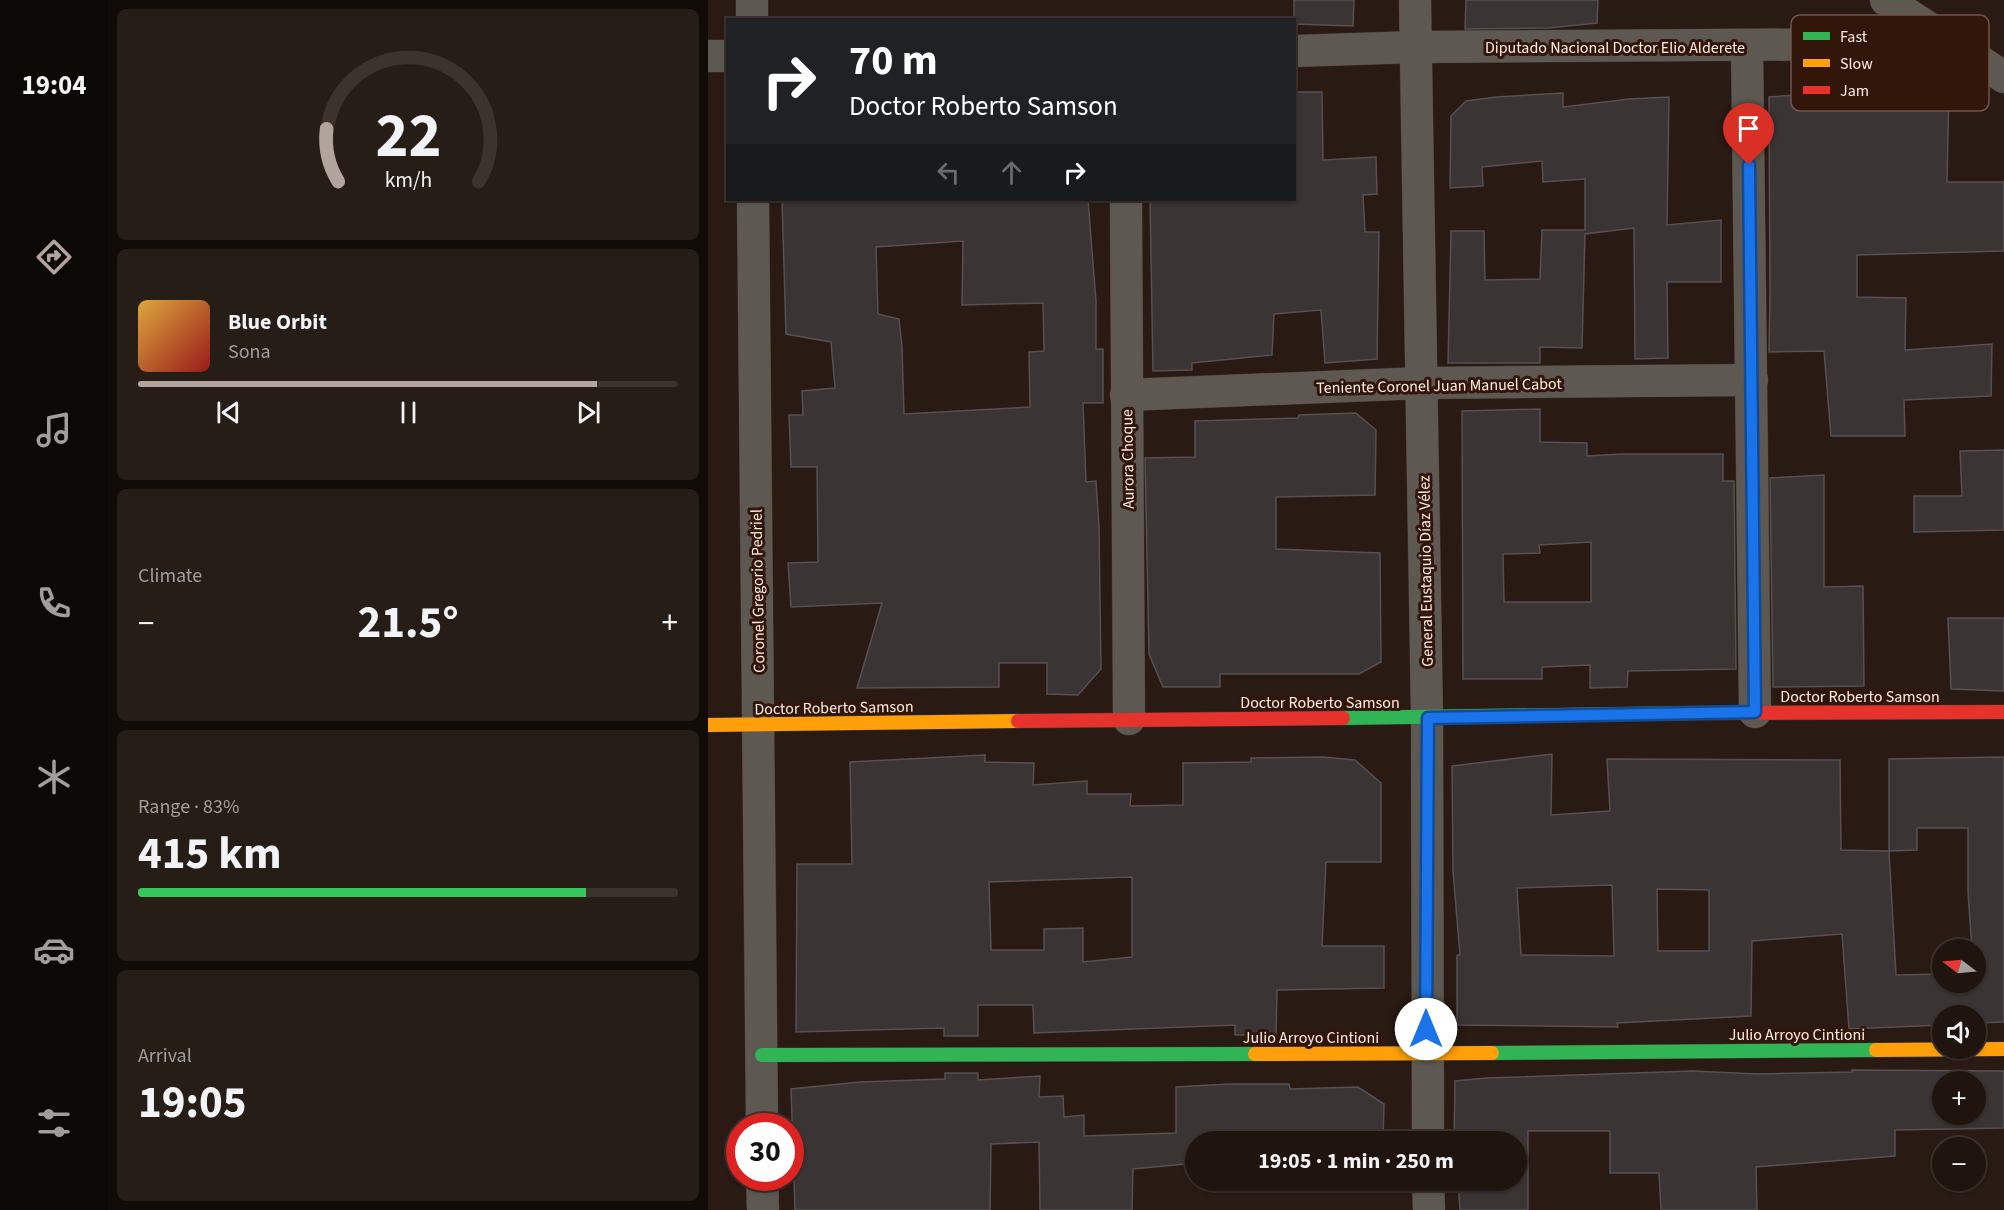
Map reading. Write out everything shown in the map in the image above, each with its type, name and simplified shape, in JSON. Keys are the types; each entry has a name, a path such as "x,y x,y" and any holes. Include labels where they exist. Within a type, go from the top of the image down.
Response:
{"street":[{"path":"752,0 752,18"},
{"name":"General Eustaquio Díaz Vélez","path":"1415,0 1428,718 1428,1131"},
{"path":"1886,0 1909,15"},
{"name":"Diputado Nacional Doctor Elio Alderete","path":"1296,51 1416,47 1791,45"},
{"path":"1747,46 1755,712"},
{"path":"708,56 726,56"},
{"path":"1989,67 2004,77"},
{"name":"Coronel Gregorio Pedriel","path":"753,201 762,1113"},
{"name":"Aurora Choque","path":"1126,201 1129,719"},
{"name":"Teniente Coronel Juan Manuel Cabot","path":"1126,395 1422,383 1752,380"},
{"name":"Doctor Roberto Samson","path":"708,725 1129,719 1428,718 1755,712 2004,712"},
{"name":"Julio Arroyo Cintioni","path":"762,1055 2004,1049"},
{"path":"762,1191 763,1210"},
{"path":"1428,1191 1429,1210"}],"building":[{"path":"1294,0 1354,0 1353,26 1296,24 1296,18 1294,18"},
{"path":"1466,0 1598,0 1597,23 1548,28 1465,29"},
{"path":"1296,92 1322,92 1323,160 1376,157 1377,194 1363,195 1365,232 1379,232 1377,359 1325,363 1321,310 1274,314 1272,355 1192,363 1192,370 1153,371 1150,201 1296,201"},
{"path":"1563,93 1563,107 1669,97 1667,225 1721,220 1721,282 1667,282 1668,358 1635,359 1634,228 1585,234 1582,348 1540,347 1540,363 1448,363 1451,231 1484,231 1485,280 1540,279 1542,230 1585,230 1585,179 1543,182 1542,161 1482,167 1483,186 1450,188 1451,116 1466,101"},
{"path":"1791,95 1791,111 1948,111 1947,182 2004,182 2004,251 1857,255 1857,297 1906,298 1905,350 1992,344 1991,396 1904,400 1905,436 1831,436 1824,351 1769,352 1769,97"},
{"path":"782,201 1088,201 1096,301 1096,349 1103,349 1103,403 1083,403 1086,482 1096,481 1101,669 1078,695 1047,694 1047,663 999,663 999,687 857,688 882,603 791,607 788,563 818,562 817,467 791,467 789,415 803,415 802,391 835,388 831,342 786,334","holes":["963,241 962,305 1043,303 1044,351 1029,352 1030,407 904,414 899,319 878,314 876,247"]},
{"path":"1540,409 1540,442 1587,443 1587,456 1723,454 1723,481 1734,481 1736,669 1628,671 1627,687 1590,688 1590,665 1542,667 1542,679 1463,679 1462,411","holes":["1591,542 1591,602 1504,602 1503,554 1540,553 1539,545"]},
{"path":"1356,413 1376,430 1375,495 1276,497 1276,549 1380,553 1381,662 1359,674 1220,674 1220,687 1163,687 1149,654 1145,458 1195,457 1195,421 1298,418 1299,415"},
{"path":"2004,450 2004,530 1914,532 1914,496 1962,496 1960,451"},
{"path":"1824,475 1824,587 1863,586 1864,686 1773,687 1770,478"},
{"path":"1948,618 2004,618 2004,691 1951,689"},
{"path":"1552,754 1551,815 1610,811 1607,759 1840,760 1841,850 1889,851 1889,759 2004,757 2004,1022 1986,1023 1986,1005 1932,1005 1932,1025 1849,1029 1842,934 1752,941 1751,1016 1617,1023 1618,1027 1457,1025 1457,955 1460,955 1453,871 1452,766","holes":["1917,828 1968,828 1968,892 1971,939 1986,939 1986,993 1932,993 1932,974 1896,975 1889,851 1917,850","1612,885 1614,956 1521,955 1517,888","1657,889 1709,890 1709,951 1658,951"]},
{"path":"985,755 985,762 1034,763 1033,785 1087,781 1087,794 1131,794 1130,806 1183,805 1183,763 1251,762 1251,758 1323,757 1355,760 1381,783 1381,862 1326,862 1322,946 1384,946 1384,988 1277,990 1276,1035 1235,1035 1235,1025 1034,1033 1033,1005 978,1005 978,1036 944,1036 944,1028 796,1032 797,864 852,864 850,762","holes":["1132,877 1132,957 1083,962 1083,928 1044,929 1044,950 991,950 989,882"]},
{"path":"1852,1070 2004,1071 2004,1128 1895,1130 1895,1156 1756,1167 1757,1210 1661,1210 1659,1173 1610,1173 1610,1131 1528,1131 1528,1210 1460,1210 1459,1191 1527,1191 1527,1131 1454,1131 1455,1081 1692,1071 1758,1074 1852,1072"},
{"path":"945,1073 978,1073 978,1080 1040,1076 1039,1097 1063,1096 1064,1117 1084,1115 1084,1136 1176,1133 1176,1087 1289,1084 1290,1089 1358,1087 1384,1104 1383,1131 1185,1131 1185,1164 1133,1169 1132,1210 1040,1210 1039,1142 991,1144 990,1210 795,1210 794,1191 804,1191 804,1113 792,1113 791,1089 860,1082 945,1079"}],"traffic: fast":[{"path":"1343,718 1691,713"},
{"path":"1492,1053 1876,1050"},
{"path":"762,1055 1255,1054"}],"traffic: slow":[{"path":"708,725 1018,721"},
{"path":"1876,1050 2004,1049"},
{"path":"1255,1054 1492,1053"}],"traffic: jam":[{"path":"1691,713 2004,712"},
{"path":"1018,721 1343,718"}],"route":[{"path":"1426,1029 1428,718 1755,712 1749,165"}]}
